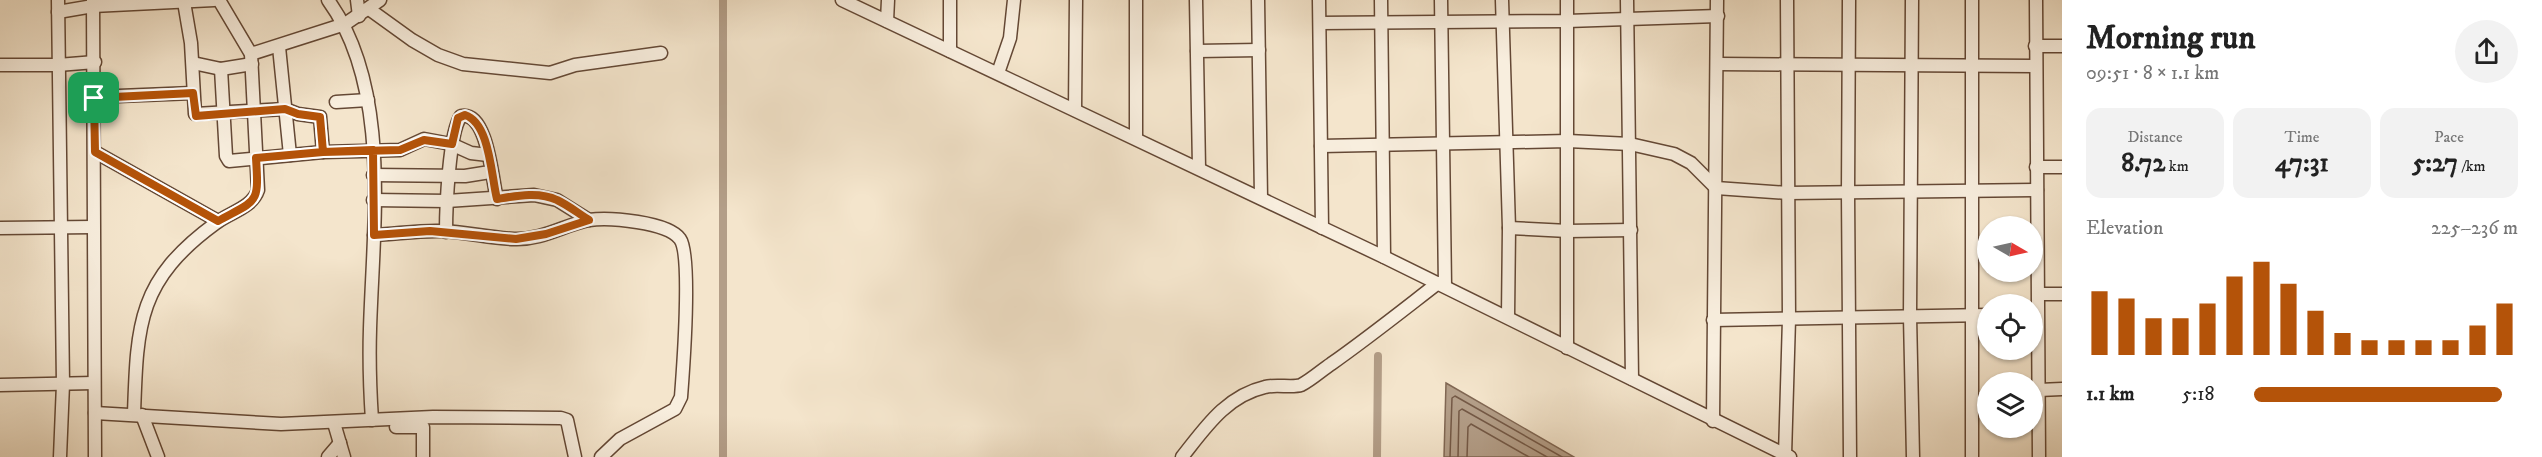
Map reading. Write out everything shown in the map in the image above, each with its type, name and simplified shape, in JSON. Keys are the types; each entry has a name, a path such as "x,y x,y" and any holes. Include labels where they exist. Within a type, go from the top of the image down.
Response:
{"street":[{"path":"60,457 63,384 58,6 214,0"},
{"path":"158,457 138,414 138,333 155,284 183,249 218,221 248,204 255,198 258,190 251,59 219,0"},
{"path":"328,0 345,24 352,40 368,100 373,150 374,200 369,376 372,420"},
{"path":"357,0 364,12 420,45 463,64 550,73 575,65 661,53"},
{"path":"193,63 221,69 251,59 345,24 380,0"},
{"path":"842,0 1384,257 1787,456 1789,319 1787,0"},
{"path":"887,21 888,0"},
{"path":"950,0 950,51"},
{"path":"998,73 1010,38 1014,0"},
{"path":"1075,110 1076,0"},
{"path":"1136,0 1136,138"},
{"path":"1196,0 1199,168"},
{"path":"1258,0 1261,198"},
{"path":"1319,0 1322,228"},
{"path":"1381,0 1384,257"},
{"path":"1441,0 1444,142 1442,285"},
{"path":"1503,0 1509,228 1508,318"},
{"path":"1567,0 1568,348"},
{"path":"1627,0 1632,379"},
{"path":"1713,421 1719,64 1717,0"},
{"path":"1849,0 1850,457"},
{"path":"1912,0 1910,316 1912,457"},
{"path":"1972,0 1972,457"},
{"path":"2036,0 2039,294"},
{"path":"184,2 193,63 196,116 285,109 298,114 320,117 323,152"},
{"path":"93,3 95,457"},
{"path":"1320,23 1567,21 1718,16"},
{"path":"2035,46 2062,46"},
{"path":"279,47 290,155"},
{"path":"1197,51 1258,50"},
{"path":"0,65 58,65 94,62"},
{"path":"1719,64 2035,66"},
{"path":"221,69 227,159 405,149 424,140 452,144 471,153 488,155"},
{"path":"94,98 193,93"},
{"path":"336,102 368,100"},
{"path":"446,231 452,144 458,118 469,116 481,127 497,199"},
{"path":"1322,146 1568,141 1630,144 1674,154 1691,163 1716,188 1788,193 2037,190"},
{"path":"95,152 218,221"},
{"path":"2036,167 2062,167"},
{"path":"373,175 465,176 490,172"},
{"path":"374,200 447,201 497,199 519,195 549,197 589,220"},
{"path":"374,235 446,231 516,239 546,234 589,220 628,220 662,228 679,237 684,252 686,316 679,404 675,409 620,439 601,457"},
{"path":"0,228 93,227"},
{"path":"1509,228 1568,231 1631,230"},
{"path":"1182,457 1210,422 1230,403 1245,393 1282,384 1299,386 1442,285"},
{"path":"2043,294 2062,294"},
{"path":"1713,320 1977,315"},
{"path":"0,385 94,383"},
{"path":"2043,390 2062,390"},
{"path":"95,413 270,424 433,417 561,418 567,420 571,430 575,457"},
{"path":"372,420 387,427 423,427 423,457"},
{"path":"334,423 344,457"},
{"path":"2039,438 2039,457"},
{"path":"328,457 340,443"}],"water":[{"path":"1446,383 1574,457 1444,457"}],"waterway":[{"path":"723,0 723,457"},
{"path":"1377,457 1378,356"}],"route":[{"path":"94,98 95,152 218,221 255,198 258,190 256,158 323,152 400,150 417,141 431,139 452,144 458,118 465,115 473,118 481,127 497,199 519,195 549,197 589,220 570,228 516,239 446,231 374,235 373,150 323,152 320,117 298,114 285,109 196,116 193,93 94,98"}]}
